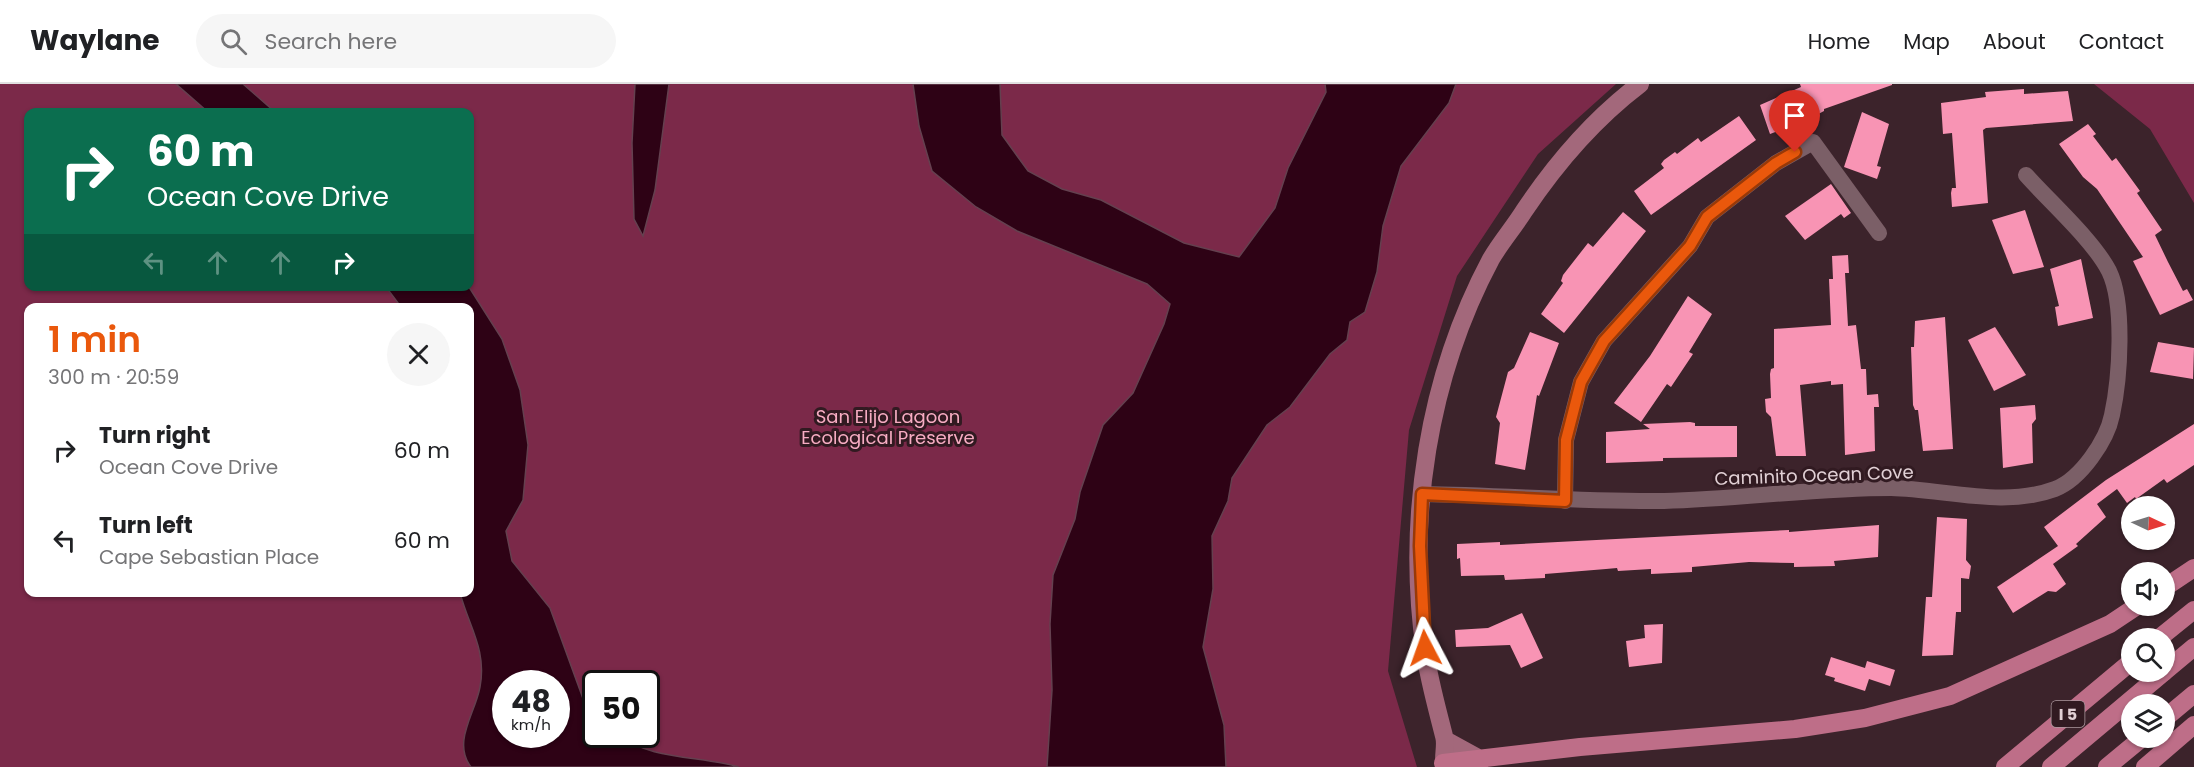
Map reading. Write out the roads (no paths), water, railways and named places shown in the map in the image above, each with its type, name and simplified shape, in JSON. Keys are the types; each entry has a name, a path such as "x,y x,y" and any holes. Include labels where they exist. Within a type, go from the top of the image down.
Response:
{"highway":[{"path":"2175,581 2194,568"},
{"path":"2172,628 2194,610"},
{"path":"1444,765 1702,735 1795,729 1865,718 1950,696 2110,624 2122,616"},
{"path":"2175,663 2194,647"},
{"name":"I 5","path":"2005,767 2121,670"},
{"path":"2051,767 2152,682"},
{"path":"2175,710 2194,694"},
{"path":"2145,767 2194,725"},
{"path":"2107,767 2130,748"}],"main road":[{"path":"1444,765 1445,740 1425,648 1420,546 1426,452 1436,402 1455,341 1492,259 1573,146 1640,84"},
{"path":"1445,740 1478,762"}],"street":[{"path":"1565,501 1566,440 1581,382 1604,341 1690,246 1707,217 1776,163 1813,142 1879,233"},
{"name":"Caminito Ocean Cove","path":"1422,494 1565,501 1668,500 1891,488 2022,498 2058,488 2075,475 2101,443 2112,416 2120,325 2119,301 2109,271 2097,253 2026,175"}],"park label":[{"name":"San Elijo Lagoon Ecological Preserve","path":"888,426"}]}
